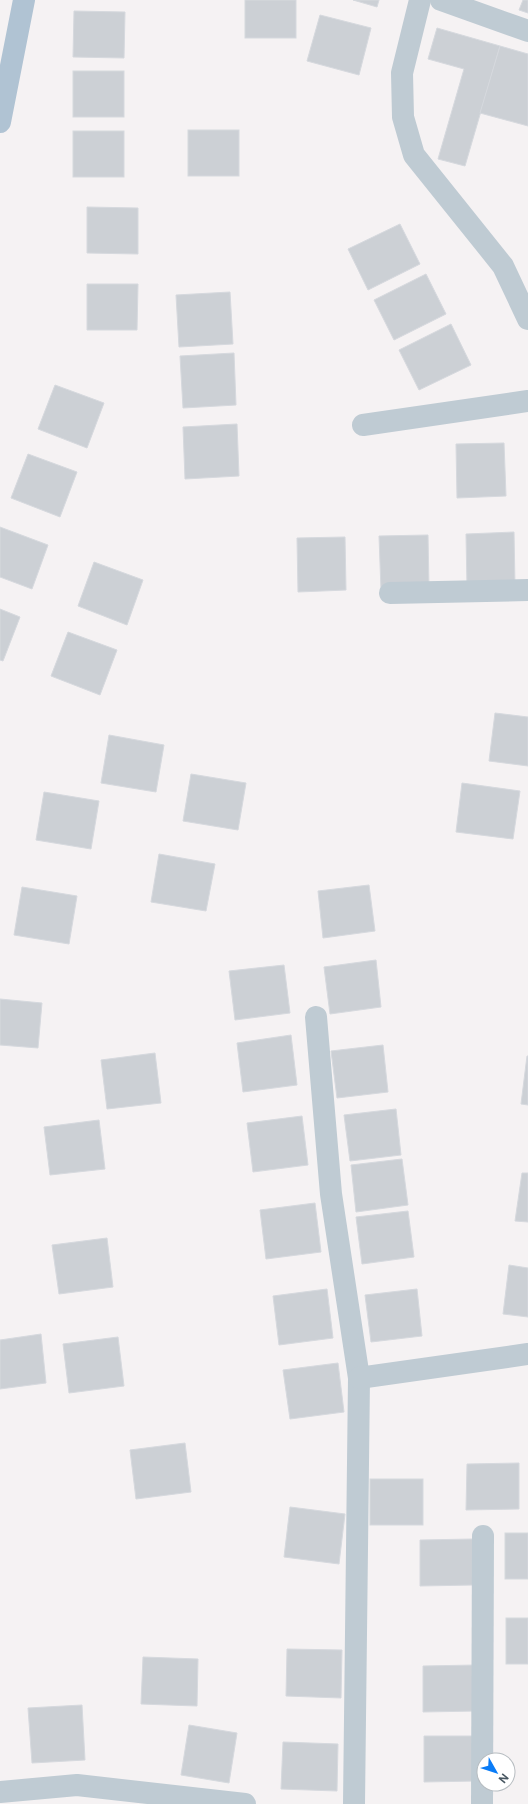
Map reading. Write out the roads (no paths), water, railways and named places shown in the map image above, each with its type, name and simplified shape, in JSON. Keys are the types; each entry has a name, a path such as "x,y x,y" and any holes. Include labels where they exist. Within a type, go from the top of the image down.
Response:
{"main road":[{"path":"0,122 24,0"}],"street":[{"path":"420,0 402,73 403,117 414,154 503,266 528,319"},
{"path":"441,0 528,31"},
{"path":"363,424 528,401"},
{"path":"390,593 528,590"},
{"path":"316,1017 331,1194 359,1378 354,1804"},
{"path":"359,1378 528,1354"},
{"path":"482,1804 483,1536"},
{"path":"0,1792 77,1785 245,1804"}]}
